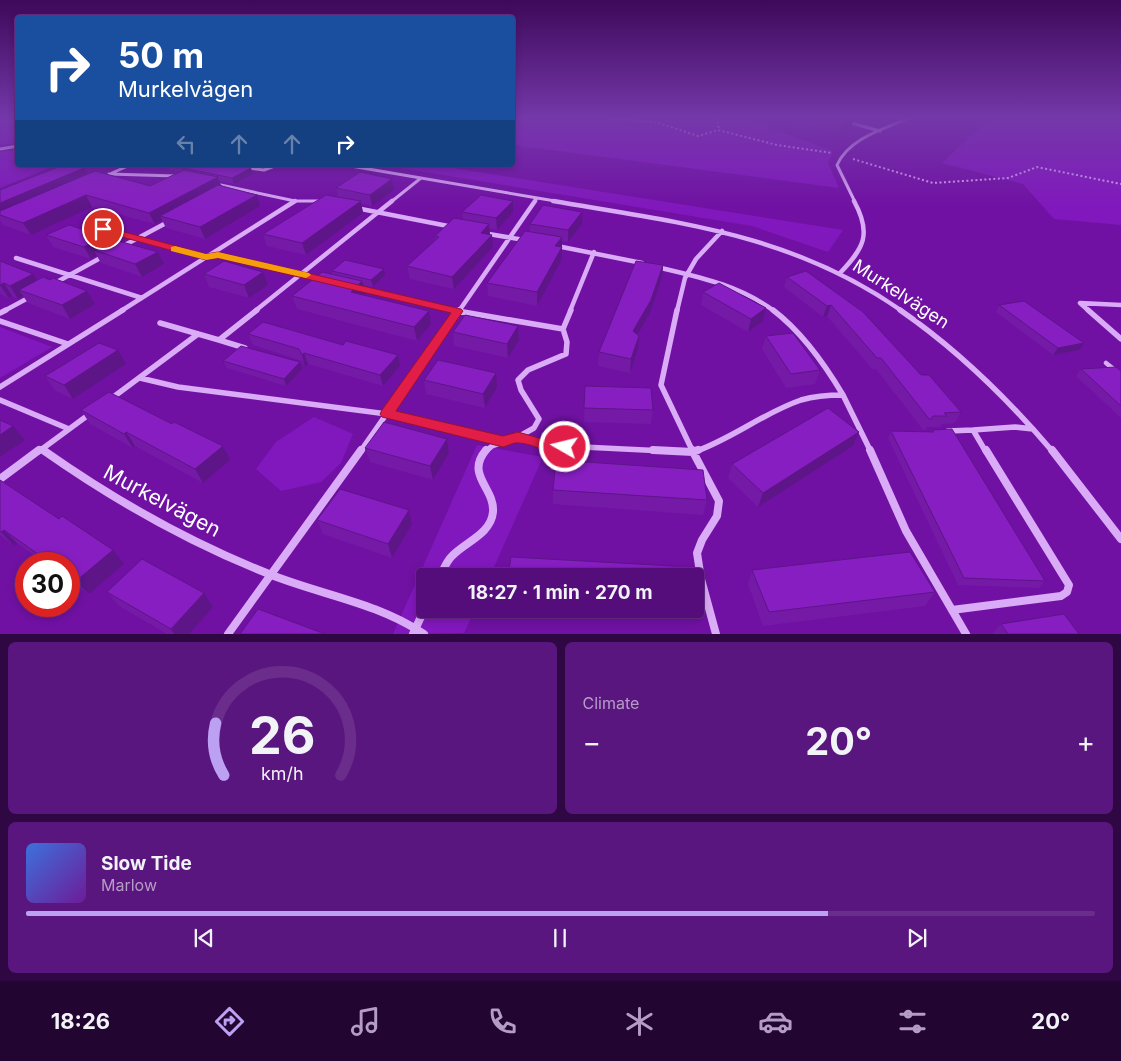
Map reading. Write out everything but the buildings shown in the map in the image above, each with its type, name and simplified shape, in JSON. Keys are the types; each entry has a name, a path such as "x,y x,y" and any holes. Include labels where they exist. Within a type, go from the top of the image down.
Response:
{"street":[{"path":"840,273 859,254 866,237 862,217 837,165 841,156 850,148"},
{"path":"100,178 125,167"},
{"path":"240,167 261,170 270,167"},
{"name":"Murkelvägen","path":"357,167 722,231 780,248 840,273 891,302 935,334 984,376 1034,430 1121,539"},
{"path":"109,174 185,177"},
{"path":"219,340 421,178"},
{"path":"213,183 295,201 332,203"},
{"path":"224,192 232,187"},
{"path":"228,634 387,414 537,198"},
{"path":"0,387 295,201"},
{"path":"350,207 462,229"},
{"path":"120,248 171,220"},
{"path":"86,224 206,257 218,255 331,281"},
{"path":"716,634 696,556 705,536 715,522 720,509 719,501 661,385 672,329 688,272 696,259 722,231"},
{"path":"480,232 527,240"},
{"path":"553,245 645,264"},
{"path":"444,568 447,562 490,524 493,512 492,500 482,484 477,467 481,455 492,445 518,437 534,429 539,424 539,419 521,390 518,380 526,371 560,359 566,354 568,342 563,329 594,252"},
{"path":"52,285 111,253"},
{"path":"16,258 142,298"},
{"path":"652,266 688,272 748,294 766,305 787,323 817,356 857,420 906,530 966,634"},
{"path":"351,286 458,311 563,329"},
{"path":"0,313 35,294"},
{"path":"1121,305 1080,303 1121,339"},
{"path":"0,321 68,344"},
{"path":"160,323 256,351"},
{"path":"108,401 198,334"},
{"path":"140,378 178,387 387,414 503,442"},
{"path":"518,437 542,445 565,447 693,452 722,442 793,402 817,397 843,395"},
{"path":"0,400 69,429"},
{"path":"0,479 100,406"},
{"path":"937,432 1015,427 1034,430"},
{"path":"952,610 1061,596 1067,592 1069,585 973,430"},
{"name":"Murkelvägen","path":"41,449 82,479 201,544 271,575 385,613 424,634"},
{"path":"414,630 420,618"}],"lane":[{"path":"1106,363 1121,375"}],"path":[{"path":"790,148 830,152 933,183 1008,178 1037,167 1121,184"}],"shaded area":[{"path":"533,148 824,148 833,151 828,163 839,188"},
{"path":"958,148 1121,148 1121,225 1054,219 1023,184 942,163"},
{"path":"15,150 15,167 51,167 0,188 0,152"},
{"path":"394,167 447,167 843,230 828,252 752,226"},
{"path":"0,327 52,347 0,378"},
{"path":"314,417 353,434 341,463 321,482 281,491 256,469 276,442"},
{"path":"477,445 543,457 494,568 422,568"},
{"path":"416,582 416,618 471,618 464,633 393,634"}],"slow traffic":[{"path":"175,249 206,257 218,255 306,275"}],"route":[{"path":"103,229 206,257 218,255 458,311 387,414 503,442 518,437 542,445 565,447"}]}
